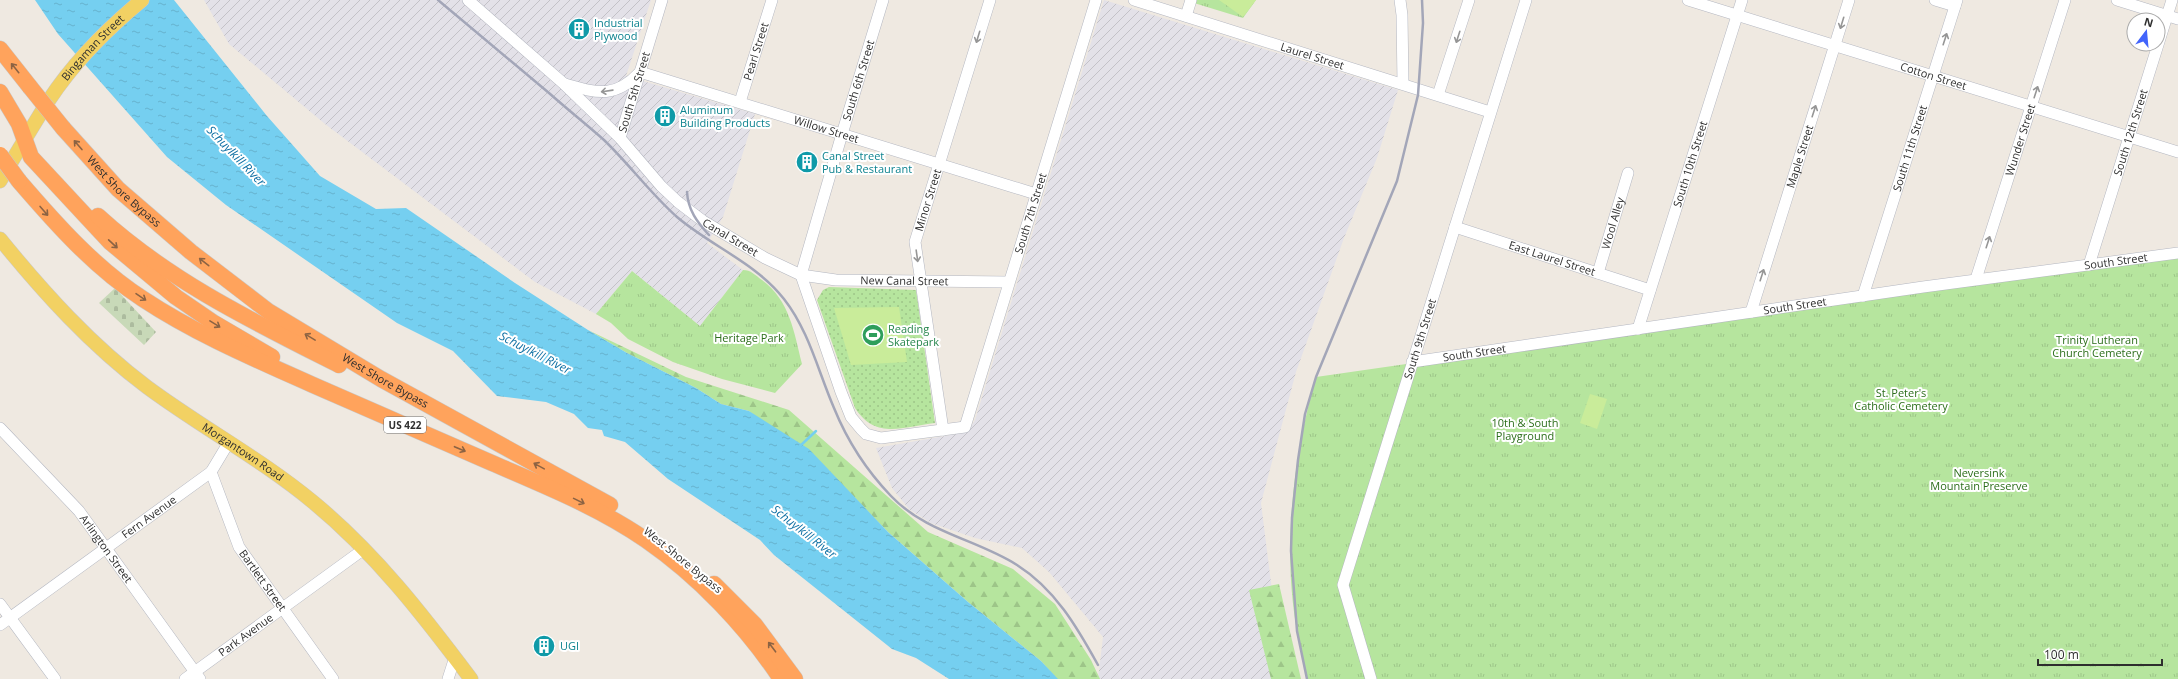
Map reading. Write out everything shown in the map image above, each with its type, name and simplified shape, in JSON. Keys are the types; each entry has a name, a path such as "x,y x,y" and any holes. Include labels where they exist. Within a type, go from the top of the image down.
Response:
{"highway":[{"name":"West Shore Bypass","path":"0,49 63,128 118,189 191,252 268,311 381,379 605,502 658,537 733,602 768,641 795,679"},
{"path":"0,92 19,124 31,157 93,225 126,257 176,297 214,323 266,353 434,438"},
{"path":"0,110 14,132 35,149 65,183 113,230 170,273 259,324 346,369 453,419"},
{"name":"West Shore Bypass","path":"0,155 19,181 64,232 86,254 116,280 176,320 241,353 590,506 648,541 699,584 728,612 746,632 782,679"}],"main road":[{"name":"Bingaman Street","path":"0,181 49,100 98,41 142,0"},
{"name":"Morgantown Road","path":"0,240 61,310 106,352 164,399 271,469 312,501 364,549 408,596 472,679"}],"street":[{"name":"Canal Street","path":"468,0 563,83 620,138 661,186 692,213 765,258 801,275"},
{"name":"South 5th Street","path":"620,138 662,0"},
{"name":"Pearl Street","path":"740,102 772,0"},
{"name":"South 6th Street","path":"801,275 883,0"},
{"name":"Minor Street","path":"944,430 915,242 990,0"},
{"name":"South 7th Street","path":"944,430 965,426 1008,282 1096,0"},
{"name":"Laurel Street","path":"1134,0 1490,112"},
{"path":"1186,16 1191,0"},
{"path":"1400,0 1402,15 1404,84"},
{"path":"1438,95 1470,0"},
{"name":"South 9th Street","path":"1371,679 1343,585 1526,0"},
{"name":"Cotton Street","path":"1688,0 2178,152"},
{"name":"South 10th Street","path":"1638,329 1742,0"},
{"name":"Maple Street","path":"1751,312 1849,0"},
{"path":"1935,0 1956,3"},
{"name":"Wunder Street","path":"1976,279 2065,0"},
{"path":"2117,0 2173,17"},
{"name":"South 12th Street","path":"2088,265 2128,137 2173,17 2172,0"},
{"name":"South 11th Street","path":"1863,296 1956,3"},
{"path":"563,83 589,91 602,92 624,87 640,72"},
{"name":"Willow Street","path":"640,72 1036,194"},
{"name":"Wool Alley","path":"1598,273 1628,173"},
{"name":"East Laurel Street","path":"1455,227 1650,290"},
{"name":"South Street","path":"1412,362 1976,279 2178,253"},
{"path":"801,275 841,392 851,417 861,429 866,434 881,438 944,430"},
{"name":"New Canal Street","path":"801,275 836,280 1008,282"},
{"name":"Arlington Street","path":"0,428 69,500 197,676"},
{"name":"Fern Avenue","path":"0,625 211,472 229,442"},
{"name":"Bartlett Street","path":"211,472 239,547 333,679"},
{"name":"Park Avenue","path":"185,679 197,676 282,609 364,549"},
{"path":"0,604 55,679"},
{"path":"448,679 455,657"}],"shaded area":[{"path":"204,0 651,0 626,76 755,114 723,217 707,243 743,270 700,326 632,271 596,314 535,282 325,124 229,44"},
{"path":"1104,0 1398,90 1377,158 1344,238 1296,372 1261,503 1283,679 1098,679 1103,637 1049,572 1022,548 975,538 931,523 909,509 892,488 876,448 968,432 975,420"}],"green space":[{"path":"1195,0 1256,0 1243,18 1194,3"},
{"path":"1219,0 1256,0 1243,17"},
{"name":"Neversink Mountain Preserve","path":"2178,253 2178,679 1307,679 1297,631 1293,600 1290,568 1290,536 1292,503 1301,439 1316,377"},
{"name":"Heritage Park","path":"743,270 748,271 762,280 779,297 790,318 796,340 802,364 775,393 722,379 673,362 628,339 611,323 596,314 632,271 700,326"},
{"path":"829,287 916,290 935,423 901,428 881,428 863,418 855,408 817,300 823,290"},
{"path":"115,288 156,332 144,345 99,303"},
{"name":"Reading Skatepark","path":"899,307 907,362 851,365 834,308"},
{"path":"588,330 686,377 789,410 928,532 1013,569 1055,604 1091,660 1100,679 1057,679 1041,661 968,602 888,532 850,493 749,411 721,404 696,388 627,353"},
{"path":"1590,394 1607,399 1597,429 1580,423"},
{"path":"1279,584 1301,679 1271,679 1249,590"}],"water":[{"name":"Schuylkill River","path":"35,0 174,0 267,116 320,176 376,209 406,208 515,283 588,330 627,353 696,388 721,404 749,411 809,449 888,532 968,602 1041,661 1058,679 949,679 916,658 892,649 774,555 760,540 668,479 625,442 604,436 602,430 588,428 574,414 546,402 497,396 453,351 397,323 226,205 167,157 58,34"}],"waterway":[{"path":"800,446 816,431"}],"railway":[{"path":"438,0 604,140 677,217 704,237 747,265 773,286 793,311 807,338 828,394 845,432 858,455 882,486 905,509 920,519 952,535 1001,556 1031,575 1043,585 1064,610 1098,665"},
{"path":"1307,679 1297,631 1291,551 1292,518 1298,460 1305,414 1316,377 1397,181 1418,95 1423,23 1422,0"},
{"path":"687,192 691,210 709,235"}],"place":[{"name":"Industrial Plywood","path":"579,29"},
{"name":"Aluminum Building Products","path":"665,116"},
{"name":"Canal Street Pub & Restaurant","path":"807,162"},
{"name":"Reading Skatepark","path":"873,335"},
{"name":"UGI","path":"544,646"}],"park label":[{"name":"Trinity Lutheran Church Cemetery","path":"2097,346"},
{"name":"St. Peter's Catholic Cemetery","path":"1901,399"},
{"name":"10th & South Playground","path":"1525,429"}]}
